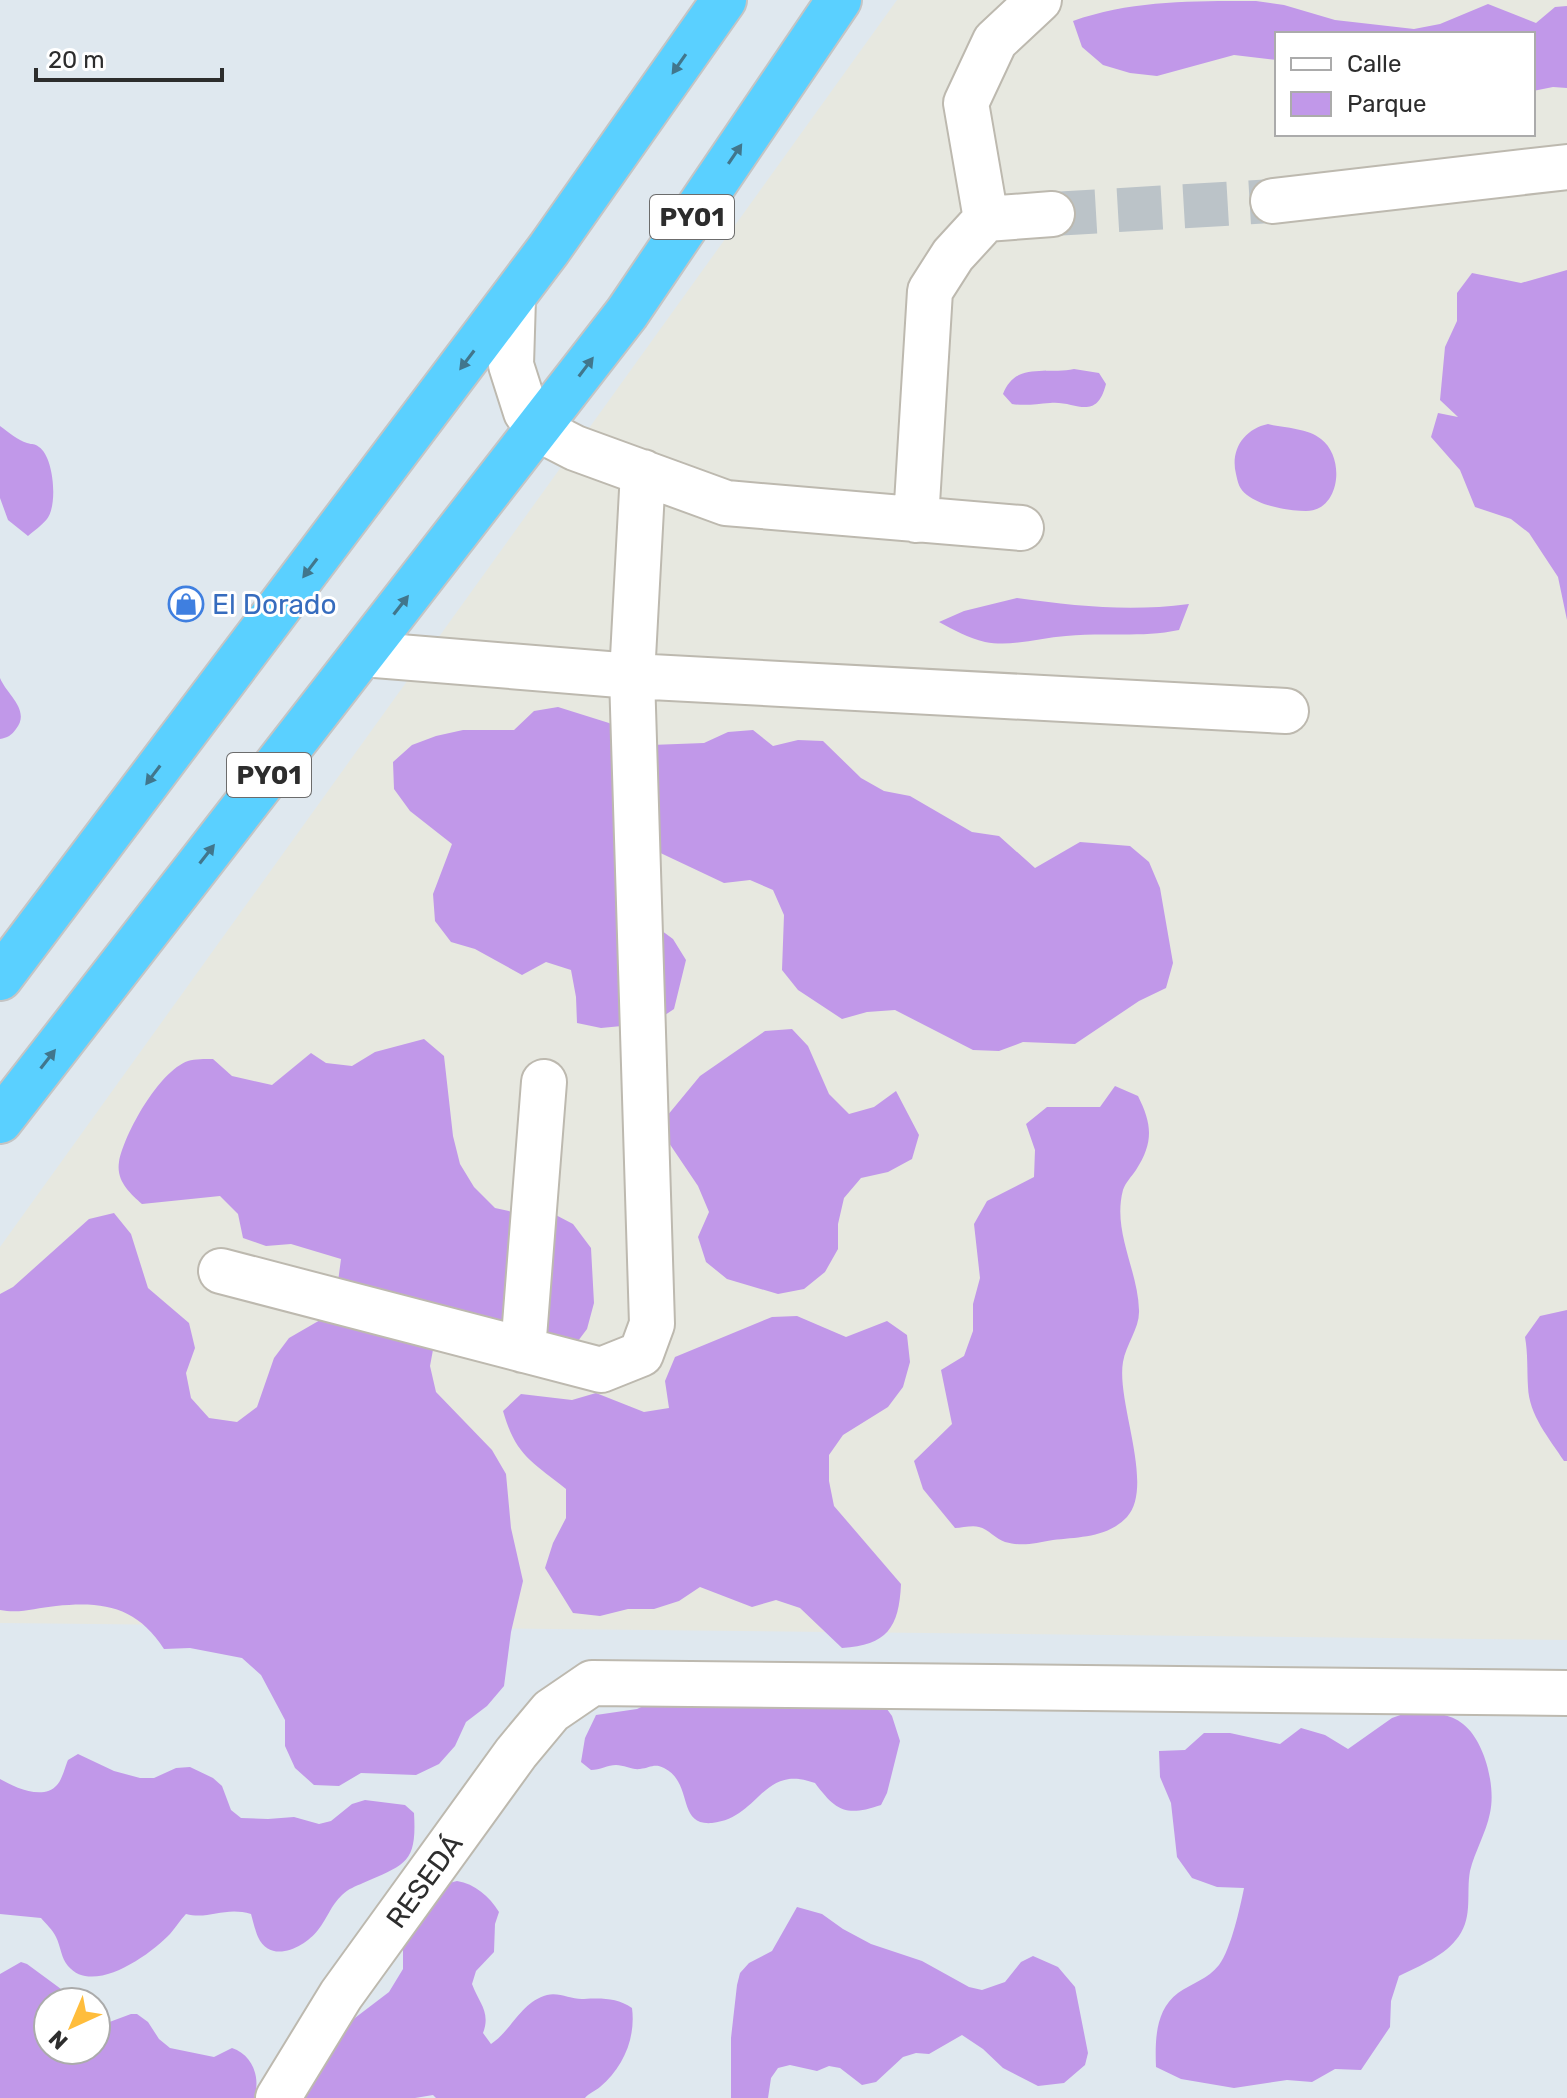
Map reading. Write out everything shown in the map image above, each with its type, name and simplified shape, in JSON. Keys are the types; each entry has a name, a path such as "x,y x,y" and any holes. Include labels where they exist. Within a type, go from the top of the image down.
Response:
{"highway":[{"path":"0,978 513,298 724,0"},
{"name":"PY01","path":"0,1121 627,313 839,0"}],"street":[{"path":"986,219 966,103 995,41 1039,0"},
{"path":"1273,201 1567,167"},
{"path":"916,520 930,291 953,255 986,219 1052,214"},
{"path":"513,298 511,365 526,412 538,429 575,448 726,503 1021,528"},
{"path":"221,1271 601,1370 641,1354 652,1324 632,676 643,472"},
{"path":"363,654 632,676 1286,711"},
{"path":"523,1350 544,1082"},
{"name":"RESEDÁ","path":"278,2098 341,1995 516,1753 551,1711 592,1683 1567,1693"}],"shaded area":[{"path":"897,0 1567,0 1567,1640 0,1623 0,1247"}],"green space":[{"path":"1256,1 1284,5 1335,20 1414,29 1440,24 1488,4 1536,23 1555,7 1567,6 1567,88 1535,91 1535,32 1275,32 1275,60 1234,55 1157,76 1130,73 1103,65 1082,47 1073,21 1140,5"},
{"path":"1567,270 1567,620 1558,577 1529,533 1511,519 1475,507 1460,470 1431,437 1438,413 1458,417 1440,400 1445,347 1457,321 1457,293 1472,273 1521,283"},
{"path":"1074,369 1099,373 1106,384 1097,403 1084,407 1059,403 1012,404 1003,394 1016,377 1024,373"},
{"path":"1268,424 1309,433 1329,448 1334,458 1336,482 1326,502 1317,509 1299,511 1275,507 1253,499 1241,488 1235,465 1237,449 1252,431"},
{"path":"0,426 20,440 39,447 51,470 53,493 50,512 28,536 8,520 0,498"},
{"path":"1017,598 1103,607 1145,608 1189,604 1179,630 1151,634 1080,635 995,643 961,634 939,622 964,611"},
{"path":"0,678 21,715 14,731 0,739"},
{"path":"558,707 609,723 651,745 704,743 728,732 753,730 773,746 798,740 823,741 861,778 884,791 910,796 972,832 999,836 1035,868 1080,842 1130,846 1149,862 1160,888 1173,963 1166,988 1139,1001 1075,1044 1023,1042 999,1051 973,1050 895,1010 867,1012 842,1019 798,990 782,970 784,915 773,890 750,880 724,883 652,849 631,908 673,939 686,960 674,1009 653,1023 601,1028 577,1023 571,970 546,962 522,975 475,949 451,942 435,921 433,894 452,844 410,811 394,789 393,762 412,745 463,730 514,730 534,711"},
{"path":"792,1029 808,1046 829,1094 849,1114 874,1107 896,1091 919,1135 912,1159 888,1172 861,1178 844,1198 838,1224 838,1249 825,1272 804,1289 778,1294 727,1279 706,1262 698,1237 709,1212 698,1186 669,1143 667,1116 700,1076 765,1031"},
{"path":"424,1039 444,1056 453,1136 460,1164 474,1187 495,1208 522,1214 550,1212 573,1224 591,1248 594,1303 587,1329 569,1353 435,1339 430,1366 436,1392 492,1450 506,1474 511,1528 523,1581 511,1632 504,1686 487,1706 466,1722 455,1746 439,1764 416,1775 361,1773 339,1786 314,1785 295,1768 285,1746 285,1720 261,1675 242,1658 190,1648 164,1649 154,1635 131,1616 104,1606 0,1610 0,1294 13,1287 89,1219 114,1213 131,1234 148,1288 189,1323 195,1348 186,1373 191,1398 209,1418 237,1422 257,1407 274,1358 289,1338 334,1312 341,1259 291,1244 266,1246 243,1238 238,1214 220,1196 142,1204 125,1186 119,1169 122,1150 135,1120 166,1077 188,1061 213,1059 232,1076 272,1085 311,1053 326,1063 352,1066 375,1052"},
{"path":"1115,1086 1138,1096 1149,1133 1146,1151 1124,1187 1120,1205 1139,1310 1123,1362 1122,1379 1136,1465 1135,1503 1119,1524 1101,1533 1082,1537 1018,1544 1002,1541 979,1527 955,1528 923,1489 914,1461 952,1424 941,1370 964,1356 973,1331 973,1304 980,1278 974,1224 987,1201 1034,1177 1035,1150 1026,1124 1047,1107 1100,1107"},
{"path":"1567,1310 1567,1461 1564,1461 1532,1407 1525,1337 1540,1316"},
{"path":"797,1316 846,1337 887,1321 907,1335 910,1362 903,1387 888,1407 843,1435 829,1455 829,1481 834,1506 901,1584 897,1612 888,1631 870,1643 842,1648 800,1608 776,1600 752,1607 700,1587 679,1601 654,1609 628,1609 600,1616 573,1613 545,1568 566,1518 566,1489 519,1448 503,1411 521,1394 572,1400 596,1393 644,1412 669,1408 665,1381 675,1357 772,1317"},
{"path":"650,1703 884,1705 892,1716 900,1741 887,1793 881,1805 850,1811 829,1800 815,1783 783,1780 728,1819 701,1822 689,1811 679,1783 664,1768 637,1769 616,1765 591,1770 581,1762 585,1738 596,1715 637,1709"},
{"path":"1417,1709 1447,1716 1463,1724 1483,1753 1490,1778 1490,1813 1470,1871 1468,1912 1459,1936 1440,1955 1399,1976 1391,2001 1390,2027 1361,2070 1335,2069 1312,2082 1287,2080 1234,2088 1181,2079 1156,2067 1156,2037 1165,2008 1178,1993 1219,1965 1231,1939 1244,1888 1217,1887 1192,1878 1177,1857 1171,1803 1160,1777 1159,1751 1185,1750 1204,1733 1230,1733 1280,1744 1301,1728 1325,1735 1348,1749 1392,1718"},
{"path":"78,1754 114,1771 140,1778 154,1778 176,1768 190,1767 222,1786 231,1810 241,1818 294,1817 319,1824 331,1821 352,1804 365,1800 405,1805 414,1813 411,1852 399,1866 344,1893 318,1930 297,1947 279,1952 264,1945 258,1937 251,1914 233,1911 186,1914 161,1943 136,1961 106,1975 92,1977 79,1974 68,1966 55,1934 41,1918 0,1914 0,1779 28,1791 51,1790 62,1777 68,1760"},
{"path":"457,1881 481,1892 499,1912 495,1924 494,1952 476,1971 472,1984 485,2013 483,2033 491,2044 523,2010 547,1995 615,2000 632,2008 633,2019 630,2041 615,2071 585,2098 436,2098 433,2095 415,2098 302,2098 347,2024 389,1992 403,1969 403,1944 445,1884"},
{"path":"797,1907 822,1914 871,1944 922,1961 969,1987 982,1990 1005,1982 1021,1962 1033,1956 1058,1967 1075,1987 1088,2053 1085,2065 1064,2083 1038,2086 1003,2068 962,2035 929,2054 916,2053 903,2057 876,2082 862,2085 840,2068 829,2066 817,2071 790,2065 778,2068 771,2078 768,2098 731,2098 731,2038 740,1973 749,1963 772,1951"},
{"path":"21,1962 57,1986 32,1986 32,2066 112,2066 112,2021 137,2014 170,2048 214,2057 232,2048 239,2051 254,2068 254,2098 0,2098 0,1974"}],"tunnel":[{"path":"1052,214 1273,201"}],"place":[{"name":"El Dorado","path":"186,604"}]}
